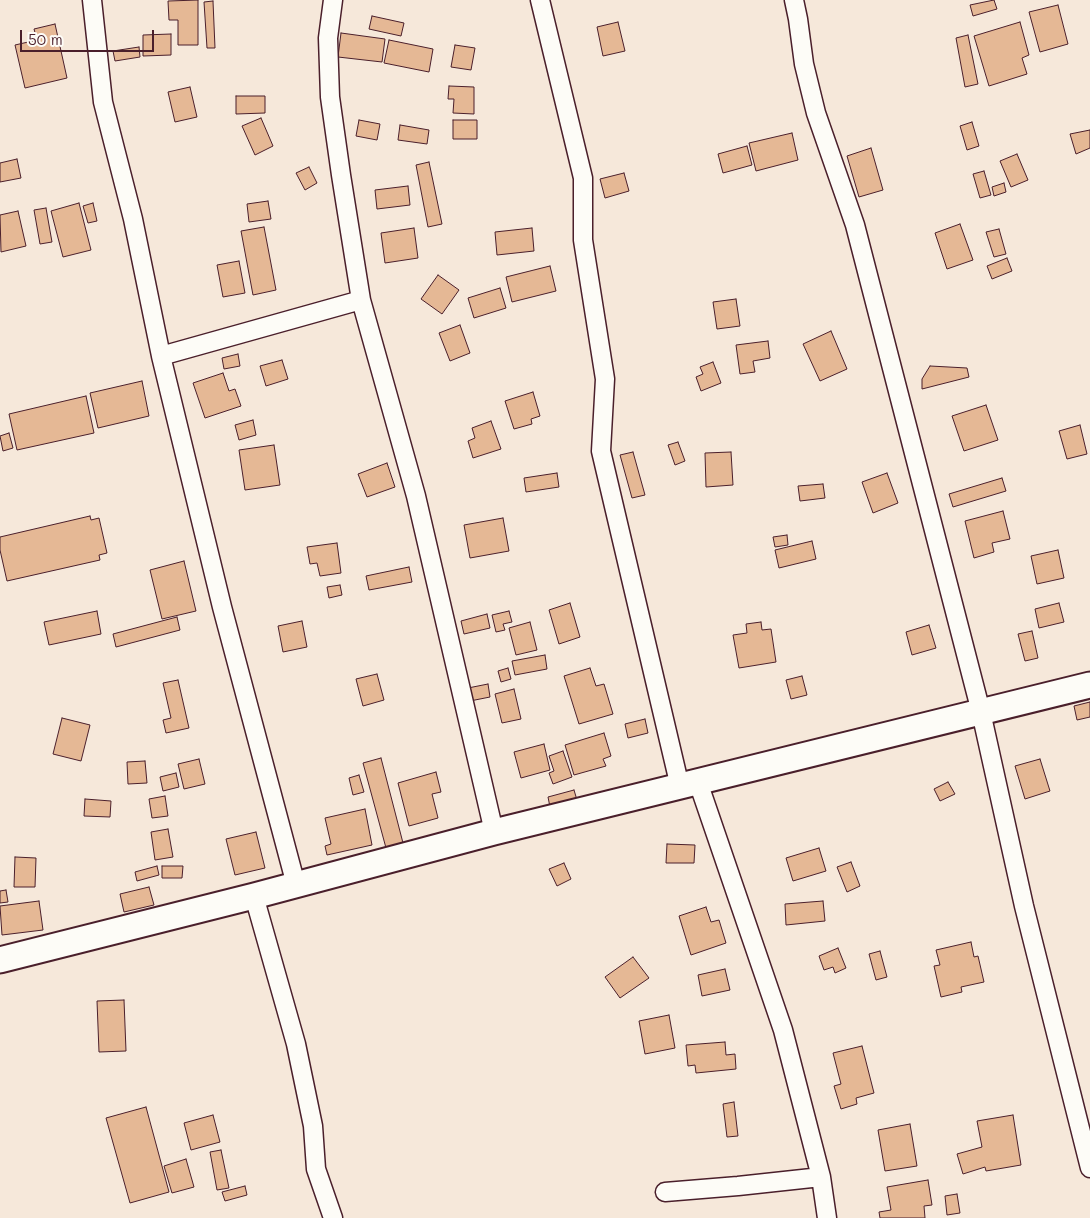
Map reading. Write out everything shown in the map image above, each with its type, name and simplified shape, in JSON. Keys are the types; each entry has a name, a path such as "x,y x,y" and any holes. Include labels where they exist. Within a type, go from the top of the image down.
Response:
{"main road":[{"path":"0,960 254,896 494,832 1090,685"}],"street":[{"path":"92,0 102,102 133,219 161,356 222,607 296,885"},
{"path":"333,0 328,38 330,96 361,300 416,496 494,832"},
{"path":"540,0 583,178 583,240 605,379 601,451 689,784 783,1030 821,1177 826,1218"},
{"path":"794,0 804,64 816,113 855,225 982,712 1024,906 1090,1168"},
{"path":"161,356 361,300"},
{"path":"254,896 296,1044 313,1126 316,1169 333,1218"},
{"path":"666,1192 821,1177"}],"building":[{"path":"198,0 198,45 178,45 178,20 169,20 168,1"},
{"path":"994,0 997,9 973,16 970,5"},
{"path":"213,1 215,48 207,48 204,2"},
{"path":"1058,5 1068,44 1040,52 1029,12"},
{"path":"372,16 404,23 401,36 369,29"},
{"path":"618,22 625,51 603,56 597,27"},
{"path":"1020,22 1029,55 1022,58 1027,74 989,86 974,36"},
{"path":"55,24 67,78 25,88 15,45 37,40 34,29"},
{"path":"341,33 385,39 382,62 338,57"},
{"path":"171,34 171,55 143,56 143,35"},
{"path":"968,35 978,84 965,87 956,38"},
{"path":"389,40 433,49 429,72 384,63"},
{"path":"455,45 475,48 471,70 451,67"},
{"path":"139,47 140,57 115,61 113,51"},
{"path":"449,86 474,87 474,114 453,113 454,99 448,99"},
{"path":"190,87 197,117 175,122 168,92"},
{"path":"236,96 265,96 265,113 236,114"},
{"path":"261,118 273,146 255,155 242,126"},
{"path":"359,120 380,124 377,140 356,136"},
{"path":"453,120 477,120 477,139 453,139"},
{"path":"972,122 979,146 967,150 960,126"},
{"path":"400,125 429,130 427,144 398,140"},
{"path":"1090,130 1090,148 1076,154 1070,134"},
{"path":"792,133 798,160 756,171 749,143"},
{"path":"747,146 752,165 723,173 718,154"},
{"path":"871,148 883,190 859,197 847,156"},
{"path":"1017,154 1028,180 1011,187 1000,161"},
{"path":"17,159 21,178 0,182 0,163"},
{"path":"429,162 442,224 428,227 416,165"},
{"path":"309,167 317,183 305,190 296,173"},
{"path":"984,171 991,195 980,198 973,174"},
{"path":"624,173 629,191 605,198 600,179"},
{"path":"1004,183 1006,192 994,196 992,187"},
{"path":"408,186 410,205 377,209 375,190"},
{"path":"268,201 271,219 249,222 247,204"},
{"path":"79,203 91,250 63,257 51,211"},
{"path":"93,203 97,221 88,223 83,206"},
{"path":"46,208 52,242 40,244 34,210"},
{"path":"18,211 26,246 1,252 0,215"},
{"path":"960,224 973,260 947,269 935,233"},
{"path":"264,227 276,290 253,295 241,231"},
{"path":"414,228 418,258 385,263 381,233"},
{"path":"532,228 534,251 497,255 495,232"},
{"path":"999,229 1006,254 994,257 986,232"},
{"path":"1007,258 1012,271 992,279 987,266"},
{"path":"239,261 245,293 223,297 217,265"},
{"path":"550,266 556,291 512,302 506,277"},
{"path":"438,275 459,290 442,314 421,299"},
{"path":"500,288 506,308 474,318 468,298"},
{"path":"736,299 740,326 717,329 713,302"},
{"path":"460,325 470,353 450,361 439,333"},
{"path":"831,331 847,369 820,381 803,344"},
{"path":"768,341 770,358 753,361 755,372 740,374 736,345"},
{"path":"238,354 240,366 224,369 222,358"},
{"path":"282,360 288,379 266,386 260,366"},
{"path":"713,362 721,383 701,391 696,377 703,374 700,367"},
{"path":"930,366 967,368 969,377 922,389 922,379"},
{"path":"223,373 229,391 235,389 241,406 205,418 193,383"},
{"path":"142,381 149,416 98,428 90,393"},
{"path":"533,392 540,416 531,419 532,424 514,429 505,401"},
{"path":"86,396 94,433 17,450 9,414"},
{"path":"986,405 998,440 964,451 952,416"},
{"path":"253,420 256,435 239,440 235,425"},
{"path":"491,421 501,449 473,458 468,441 475,438 472,428"},
{"path":"1080,425 1087,454 1067,459 1059,431"},
{"path":"9,433 13,448 3,451 0,436"},
{"path":"678,442 685,461 675,465 668,445"},
{"path":"274,445 280,485 245,490 239,450"},
{"path":"633,452 645,495 632,498 620,455"},
{"path":"731,452 733,485 706,487 705,453"},
{"path":"387,463 395,487 367,497 358,474"},
{"path":"557,473 559,487 526,492 524,478"},
{"path":"887,473 898,503 873,513 862,482"},
{"path":"1002,478 1006,491 953,507 949,494"},
{"path":"823,484 825,498 800,501 798,486"},
{"path":"1003,511 1010,539 992,543 994,552 974,558 965,521"},
{"path":"90,516 91,520 99,518 107,553 99,555 100,560 7,581 0,550 0,537"},
{"path":"503,518 509,551 470,558 464,525"},
{"path":"787,535 788,545 775,547 773,537"},
{"path":"812,541 816,559 779,568 775,550"},
{"path":"337,543 341,573 320,576 317,563 310,564 307,547"},
{"path":"1058,550 1064,578 1037,584 1031,556"},
{"path":"184,561 196,611 162,619 150,570"},
{"path":"409,567 412,582 369,590 366,576"},
{"path":"340,585 342,595 329,598 327,587"},
{"path":"570,603 580,637 559,644 549,610"},
{"path":"1059,603 1064,622 1039,628 1035,609"},
{"path":"97,611 101,634 49,645 44,622"},
{"path":"509,611 512,622 503,624 505,630 496,632 492,615"},
{"path":"487,614 490,628 464,634 461,621"},
{"path":"177,617 180,630 116,647 113,634"},
{"path":"302,621 307,647 283,652 278,626"},
{"path":"530,622 537,650 516,655 509,628"},
{"path":"761,622 762,630 771,629 776,662 739,668 733,635 747,633 746,624"},
{"path":"929,625 936,648 912,655 906,632"},
{"path":"1032,631 1038,658 1025,661 1018,634"},
{"path":"545,655 547,669 515,675 512,661"},
{"path":"508,668 511,679 501,682 498,671"},
{"path":"590,668 596,686 604,684 613,714 579,724 564,676"},
{"path":"377,674 384,700 363,706 356,679"},
{"path":"802,676 807,695 791,699 786,680"},
{"path":"178,680 189,728 166,733 163,720 171,718 163,683"},
{"path":"488,684 490,697 470,701 468,688"},
{"path":"514,689 521,719 502,723 495,694"},
{"path":"1090,702 1090,717 1077,720 1074,706"},
{"path":"62,718 90,725 81,761 53,754"},
{"path":"645,719 648,733 628,738 625,724"},
{"path":"604,733 611,756 603,759 606,766 574,775 565,745"},
{"path":"544,744 550,770 521,778 514,752"},
{"path":"563,751 572,777 553,784 549,773 554,771 549,756"},
{"path":"381,758 403,843 386,848 363,763"},
{"path":"199,759 205,784 184,789 178,764"},
{"path":"1040,759 1050,791 1025,799 1015,766"},
{"path":"145,761 147,783 128,784 127,762"},
{"path":"436,772 441,792 432,794 438,818 409,826 398,783"},
{"path":"176,773 179,787 163,791 160,777"},
{"path":"359,775 364,792 353,795 349,778"},
{"path":"948,782 955,794 940,801 934,789"},
{"path":"574,790 577,800 550,807 548,797"},
{"path":"165,796 168,816 152,818 149,799"},
{"path":"85,799 111,801 110,817 84,816"},
{"path":"365,809 372,845 327,855 325,846 331,844 325,818"},
{"path":"168,829 173,857 155,860 151,832"},
{"path":"256,832 265,868 235,875 226,839"},
{"path":"667,844 695,845 694,863 666,863"},
{"path":"819,848 826,871 793,881 786,858"},
{"path":"15,857 36,858 35,887 14,887"},
{"path":"851,862 860,886 847,892 837,867"},
{"path":"564,863 571,879 557,886 549,869"},
{"path":"157,866 159,875 137,881 135,872"},
{"path":"162,866 183,866 182,878 162,878"},
{"path":"149,887 154,905 124,912 120,894"},
{"path":"6,890 8,902 0,903 0,891"},
{"path":"39,901 43,930 2,935 0,906"},
{"path":"823,901 825,921 786,925 785,904"},
{"path":"706,907 711,922 719,920 726,943 691,955 679,916"},
{"path":"971,942 974,957 978,956 984,982 961,987 962,992 941,997 934,966 940,965 936,950"},
{"path":"838,948 846,968 835,973 833,967 824,970 819,956"},
{"path":"880,951 887,977 876,980 869,954"},
{"path":"633,957 649,978 620,998 605,977"},
{"path":"725,969 730,990 702,996 698,975"},
{"path":"124,1000 126,1051 99,1052 97,1001"},
{"path":"669,1015 675,1048 645,1054 639,1021"},
{"path":"725,1042 726,1055 735,1054 736,1069 696,1073 695,1065 688,1066 686,1045"},
{"path":"862,1046 874,1093 856,1098 857,1104 841,1109 834,1086 841,1084 833,1053"},
{"path":"734,1102 738,1136 727,1137 723,1104"},
{"path":"146,1107 169,1192 130,1203 106,1118"},
{"path":"213,1115 220,1142 191,1150 184,1123"},
{"path":"1013,1115 1021,1165 986,1171 985,1167 963,1174 957,1154 982,1147 977,1121"},
{"path":"910,1124 917,1166 885,1171 878,1130"},
{"path":"221,1150 229,1188 217,1190 210,1152"},
{"path":"186,1159 194,1187 172,1193 164,1166"},
{"path":"928,1180 932,1205 924,1206 925,1218 880,1218 879,1212 891,1210 887,1187"},
{"path":"245,1186 247,1195 225,1201 222,1192"},
{"path":"957,1194 960,1213 947,1215 945,1196"}]}
